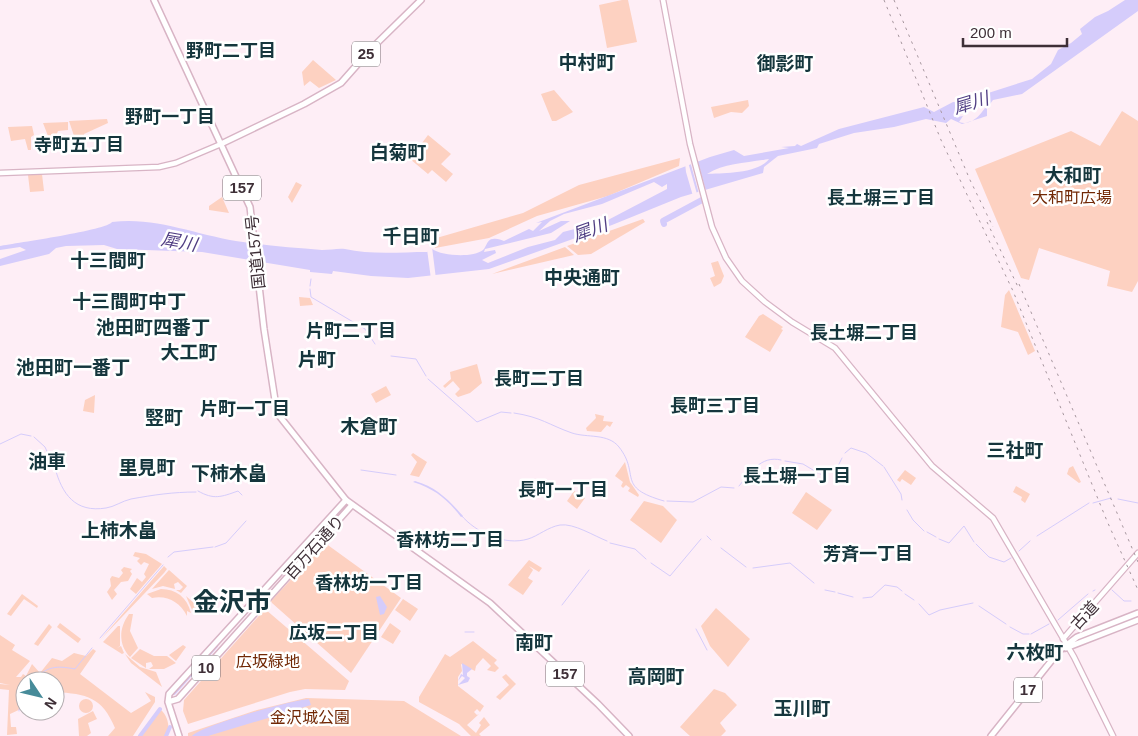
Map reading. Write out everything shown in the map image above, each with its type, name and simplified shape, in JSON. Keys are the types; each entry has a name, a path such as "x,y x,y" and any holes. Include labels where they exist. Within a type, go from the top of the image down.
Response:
{"main road":[{"name":"国道157号","path":"154,0 250,207 277,413 346,500"},
{"name":"25","path":"221,144 304,104 341,83 372,48 422,0"},
{"path":"663,0 691,149 717,240 726,258 742,281 765,302 792,322 835,348 932,466 993,518 1067,646 1113,736"},
{"path":"0,173 159,167 176,164 221,144"},
{"name":"百万石通り","path":"346,500 352,505 178,699 168,702 171,692 346,500"},
{"name":"157","path":"352,505 490,603 602,707 629,736"},
{"name":"古道","path":"1063,639 1107,591 1138,553"},
{"name":"17","path":"1067,646 1077,637 1138,614"},
{"name":"17","path":"991,736 1060,650 1138,620"},
{"path":"168,702 179,734"}],"green space":[{"path":"628,0 637,42 607,48 599,5"},
{"path":"313,60 336,80 319,88 310,81 304,86 302,72"},
{"path":"554,90 573,112 556,121 552,121 541,94"},
{"path":"748,100 749,106 742,113 731,112 714,118 711,107"},
{"name":"大和町広場","path":"1122,111 1138,121 1138,281 1132,292 1107,286 1110,271 1039,248 1029,280 1021,278 975,169 1071,131 1100,146"},
{"path":"107,119 108,123 84,134 85,147 78,148 69,121"},
{"path":"68,122 68,130 58,131 56,136 48,136 43,123"},
{"path":"32,126 34,135 31,137 31,150 28,150 25,139 11,141 8,127"},
{"path":"428,135 451,154 441,164 453,174 446,182 432,170 428,174 410,159"},
{"path":"680,158 679,166 608,196 537,216 489,238 435,248 433,239 523,213 579,185"},
{"path":"42,174 44,191 30,192 28,175"},
{"path":"296,182 302,185 292,203 288,197"},
{"path":"222,197 229,213 209,210 209,206"},
{"path":"643,219 645,222 591,254 578,255 567,246"},
{"path":"565,247 574,255 492,274"},
{"path":"718,261 724,276 721,283 714,287 710,278 715,276 711,263"},
{"path":"1009,290 1035,351 1028,355 1018,332 1001,327 1005,295"},
{"path":"299,297 310,298 313,305 300,306"},
{"path":"763,314 783,327 770,352 745,337 759,316"},
{"path":"477,364 482,383 470,393 458,397 455,394 460,389 453,381 445,388 443,386 451,379 450,372"},
{"path":"386,386 391,395 376,403 371,394"},
{"path":"95,395 94,413 83,411 85,400"},
{"path":"595,414 604,416 603,421 613,422 610,427 607,425 601,432 587,431 586,428 596,418"},
{"path":"413,453 427,462 419,477 410,475 417,462 411,455"},
{"path":"625,462 630,482 639,495 638,497 628,491 630,488 626,485 623,488 621,486 623,482 615,476"},
{"path":"1073,466 1081,482 1079,483 1067,474 1069,468"},
{"path":"905,470 916,478 911,485 902,479 900,482 897,480"},
{"path":"1016,486 1030,494 1025,503 1021,500 1022,497 1013,492"},
{"path":"574,491 585,498 577,509 567,501"},
{"path":"806,492 832,510 817,530 792,513"},
{"path":"644,501 663,506 677,520 661,543 630,520"},
{"path":"325,543 401,598 351,673 271,601"},
{"path":"135,552 146,554 162,564 136,594 130,589 137,578 142,582 146,577 144,574 149,564 144,562 141,565 137,561 140,558 133,556"},
{"path":"529,560 542,568 539,572 529,566 533,570 528,578 533,581 523,595 508,585"},
{"path":"164,566 167,569 164,573 100,640"},
{"path":"124,567 132,569 130,571 132,574 128,581 121,582 114,590 117,594 112,600 107,592 111,586 110,579 112,576 119,578 123,573 121,570"},
{"path":"169,570 187,586 181,593 176,590 180,590 183,587 178,582 174,584 175,589 163,586 152,589"},
{"path":"161,589 171,590 184,598 191,613 187,611 187,616 177,603 158,597 152,598 147,594"},
{"path":"22,594 38,606 37,608 24,599 11,616 7,614"},
{"path":"186,596 196,605 206,603 199,611 193,612"},
{"path":"403,599 418,609 410,621 395,610"},
{"path":"716,608 750,639 728,667 710,646 701,626"},
{"name":"広坂緑地","path":"265,609 349,681 345,690 305,689 290,692 188,724 183,711 184,700"},
{"path":"129,614 133,614 130,631 138,648 130,657 123,647 121,636 123,625"},
{"path":"60,623 81,639 78,643 57,627"},
{"path":"390,623 401,631 393,644 381,637"},
{"path":"49,624 52,627 38,646 34,644"},
{"path":"120,626 120,646 117,648 121,646 124,653 122,654 103,642"},
{"path":"0,635 15,645 12,650 30,661 21,671 15,671 15,712 10,714 11,727 16,727 17,734 7,735 9,690 0,689 0,684 10,685 0,683"},
{"path":"473,641 497,660 494,663 499,668 495,672 487,670 491,666 483,658 476,666 475,671 461,664 462,671 458,677 458,686 484,706 480,712 477,709 474,712 477,715 479,714 467,725 476,733 481,725 479,723 484,717 490,725 479,734 481,736 471,736 459,724 419,702 419,697 445,654 450,657"},
{"path":"183,645 186,647 176,661 169,655"},
{"path":"93,649 96,651 80,674 131,713 151,701 145,692 155,697 155,702 133,736 108,736 115,728 105,710 92,699 65,693 65,671 42,671 52,658 62,661 74,653 86,656"},
{"path":"140,649 154,656 167,656 176,663 164,669 149,669 153,666 151,662 146,663 146,668 131,658"},
{"path":"125,654 140,667 156,672 162,687 131,663"},
{"path":"32,664 38,671 28,671"},
{"path":"506,674 516,684 500,700 496,697 509,685 502,677"},
{"path":"714,689 725,693 737,705 720,723 726,731 721,736 690,736 680,727"},
{"name":"金沢城公園","path":"306,698 404,701 461,736 188,736 188,733 257,710"},
{"path":"86,699 91,701 93,706 91,711 86,713 81,711 79,706 81,701"},
{"path":"160,709 168,722 168,736 140,736"},
{"path":"93,711 97,719 88,723 91,733 87,736 79,736 78,719"}],"water":[{"path":"1125,0 1138,0 1138,11 1022,94 993,100 987,108 987,116 972,121 982,113 990,100 955,110 954,114 957,117 963,116 959,122 967,123 962,124 951,119 946,123 926,119 894,127 854,133 819,144 817,148 778,156 764,167 763,173 681,197 612,225 489,269 408,278 333,271 332,274 310,272 310,270 202,252 117,249 104,245 56,248 49,254 0,266 0,259 26,250 20,247 0,250 0,246 95,229 112,222 128,221 161,224 227,239 282,247 322,250 343,249 386,253 427,252 432,249 450,255 478,253 483,250 491,239 504,241 529,229 533,231 542,222 536,223 710,157 734,150 744,156 789,148 781,147 795,146 797,144 801,146 839,129 924,107 934,112 953,102 960,102 1032,79 1051,64 1058,50 1082,34 1080,29 1095,17","holes":["769,159 757,168 749,170 707,174 729,165","654,182 662,187 667,184 667,189 606,221 563,232 555,240 528,247 488,263 482,260 496,253 495,250 484,252 485,249 551,233 570,221 561,221 539,231 550,221 564,214 602,204"]},
{"path":"415,481 441,494 463,516 461,517 440,495 413,482"},
{"path":"380,596 387,607 384,614 380,615 376,597"},
{"path":"462,663 472,669 467,673 467,676 470,678 468,682 458,685 465,678 462,676 458,681 461,674 463,675"},
{"path":"309,699 311,705 208,736 192,736 211,726 247,714"}],"pier":[{"path":"697,159 706,191 699,194 690,161"},
{"path":"688,162 697,194 693,196 686,172 685,163"},
{"path":"249,240 261,241 262,264 250,262"},
{"path":"432,247 436,279 431,279 427,249"}],"waterway":[{"name":"犀川","path":"664,224 663,221 702,200"},
{"path":"310,286 311,279"},
{"path":"310,289 311,297 365,329 375,344"},
{"path":"391,356 416,359 426,376"},
{"path":"428,379 477,422 501,412 511,413"},
{"path":"514,413 538,419 572,433 609,440 619,447 625,457 631,479 639,491 664,501"},
{"path":"0,444 21,434 31,436"},
{"path":"34,437 45,447 54,467"},
{"path":"845,453 851,448 866,453 883,466"},
{"path":"820,474 824,475 838,466 842,458"},
{"path":"739,486 757,466 768,460 781,460"},
{"path":"785,461 803,464 818,473"},
{"path":"884,467 901,494 902,500"},
{"path":"55,468 66,493 72,500 86,508 106,508 131,499 163,494 196,492"},
{"path":"361,470 396,475"},
{"path":"667,501 693,502 721,487 734,488"},
{"path":"198,491 213,497 238,491 242,495"},
{"path":"1093,503 1111,498"},
{"path":"1118,499 1138,503"},
{"path":"1037,536 1089,503"},
{"path":"907,510 913,520 924,531"},
{"path":"461,515 483,532 510,541 528,539 560,525 578,528 607,541"},
{"path":"215,547 226,543 246,521"},
{"path":"939,539 949,543 964,526 974,542"},
{"path":"927,532 936,537"},
{"path":"707,536 711,540"},
{"path":"651,563 670,576 701,539"},
{"path":"1019,551 1030,541"},
{"path":"610,543 635,549 646,559"},
{"path":"976,544 989,557 1004,562 1011,558"},
{"path":"168,557 174,552 213,547"},
{"path":"721,548 746,567"},
{"path":"753,568 790,563 814,583"},
{"path":"100,638 163,565"},
{"path":"562,605 589,570"},
{"path":"863,598 872,597 885,585 897,587 902,591"},
{"path":"825,590 835,592"},
{"path":"1112,590 1124,601 1131,601"},
{"path":"838,593 853,597"},
{"path":"905,594 914,600"},
{"path":"1058,620 1088,594"},
{"path":"919,604 929,615 940,610 973,603"},
{"path":"979,606 1006,624"},
{"path":"1031,634 1049,624"},
{"path":"1010,627 1023,634 1029,634"},
{"path":"696,629 707,650"},
{"path":"465,632 474,632"},
{"path":"174,693 216,646"},
{"path":"45,671 56,667 75,669 92,648"},
{"path":"140,736 160,709"},
{"path":"166,736 170,727"}],"railway":[{"path":"884,0 941,140 1013,291 1107,521 1138,590"},
{"path":"894,0 970,180 993,227"},
{"path":"987,222 1019,289"},
{"path":"1019,284 1138,562"}],"district":[{"name":"野町二丁目","path":"231,51"},
{"name":"中村町","path":"587,62"},
{"name":"御影町","path":"785,63"},
{"name":"野町一丁目","path":"170,117"},
{"name":"寺町五丁目","path":"79,145"},
{"name":"白菊町","path":"398,152"},
{"name":"大和町","path":"1073,175"},
{"name":"長土塀三丁目","path":"881,198"},
{"name":"千日町","path":"411,236"},
{"name":"十三間町","path":"108,260"},
{"name":"中央通町","path":"582,277"},
{"name":"十三間町中丁","path":"129,301"},
{"name":"池田町四番丁","path":"153,327"},
{"name":"片町二丁目","path":"351,331"},
{"name":"長土塀二丁目","path":"864,333"},
{"name":"大工町","path":"189,352"},
{"name":"片町","path":"317,359"},
{"name":"池田町一番丁","path":"73,367"},
{"name":"長町二丁目","path":"539,379"},
{"name":"長町三丁目","path":"715,406"},
{"name":"片町一丁目","path":"245,409"},
{"name":"竪町","path":"164,417"},
{"name":"木倉町","path":"369,426"},
{"name":"三社町","path":"1015,450"},
{"name":"油車","path":"47,461"},
{"name":"里見町","path":"147,467"},
{"name":"下柿木畠","path":"229,473"},
{"name":"長土塀一丁目","path":"797,476"},
{"name":"長町一丁目","path":"563,490"},
{"name":"上柿木畠","path":"119,530"},
{"name":"香林坊二丁目","path":"450,540"},
{"name":"芳斉一丁目","path":"868,554"},
{"name":"香林坊一丁目","path":"369,583"},
{"name":"金沢市","path":"232,602"},
{"name":"広坂二丁目","path":"334,633"},
{"name":"南町","path":"534,642"},
{"name":"六枚町","path":"1035,652"},
{"name":"高岡町","path":"656,676"},
{"name":"玉川町","path":"802,708"}]}
